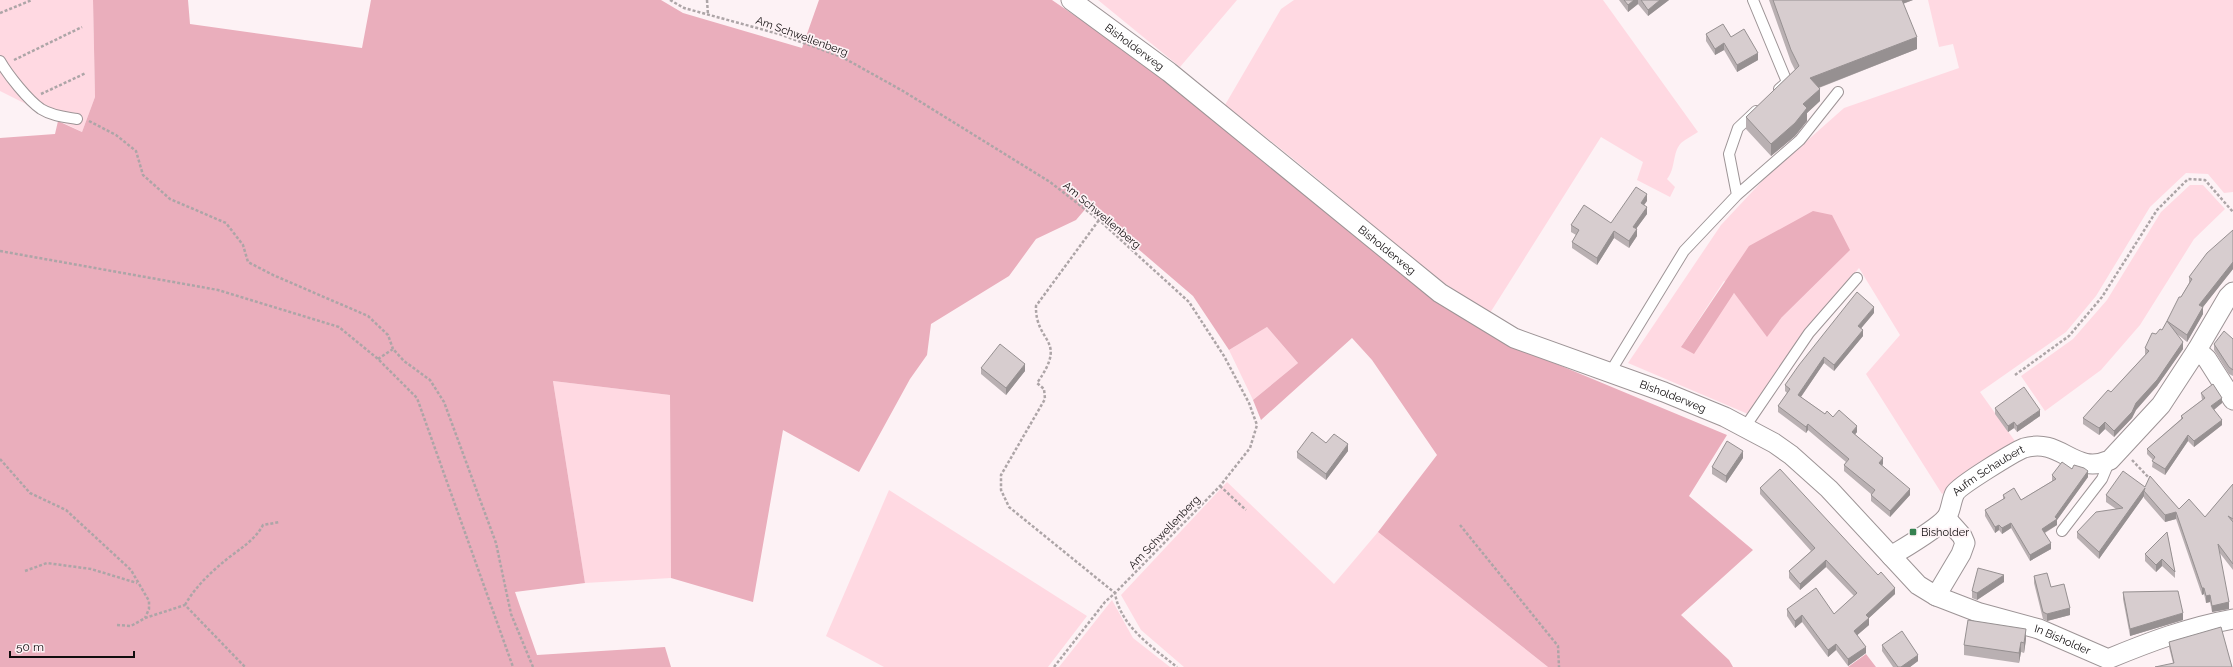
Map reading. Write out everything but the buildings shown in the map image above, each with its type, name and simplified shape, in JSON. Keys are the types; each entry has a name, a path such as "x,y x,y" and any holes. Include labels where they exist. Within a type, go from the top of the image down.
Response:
{"street":[{"name":"Bisholderweg","path":"1071,0 1168,72 1440,293 1514,338 1609,374 1664,392 1725,417 1745,427 1791,455 1829,489 1891,556"},
{"path":"2116,454 2161,405 2197,350 2228,297 2233,292"},
{"path":"2197,350 2207,359 2233,400"},
{"name":"Aufm Schaubert","path":"1946,518 1955,492 2011,454 2024,448 2038,446 2053,448 2074,461 2088,465 2100,465 2116,454"},
{"path":"1891,556 1946,518 1962,536 1965,543 1961,554 1936,596"},
{"name":"In Bisholder","path":"1891,556 1918,585 1936,596 1980,613 2039,629 2108,663 2160,638 2190,628 2233,619"}],"lane":[{"path":"1737,194 1729,154 1738,128 1787,82 1752,0"},
{"path":"1,64 30,99 41,109 58,116 78,119"},
{"path":"1609,374 1684,251 1737,194 1800,140 1838,92"},
{"path":"1745,427 1809,333 1857,278"},
{"path":"2062,531 2102,479 2116,454"}],"path":[{"path":"0,13 32,0"},
{"name":"Am Schwellenberg","path":"670,0 684,8 779,34 842,57 903,91 1050,182 1099,220 1189,302 1224,356 1249,403 1257,425 1250,448 1220,486 1105,602 1054,667"},
{"path":"707,0 708,15"},
{"path":"1,64 82,27"},
{"path":"30,99 86,73"},
{"path":"78,119 92,122 116,135 136,151 143,176 170,199 226,223 243,245 248,262 273,275 368,316 388,335 393,349 404,361 430,380 444,402 496,543 511,614 533,667"},
{"path":"2015,375 2069,336 2102,297 2157,210 2188,179 2205,180 2233,212"},
{"path":"1099,220 1036,306 1036,320 1051,346 1051,358 1037,383 1044,389 1045,399 1001,475 1000,490 1009,507 1115,593 1117,603 1136,634 1177,667"},
{"path":"0,251 218,290 339,327 378,358 417,398 513,667"},
{"path":"378,358 393,349"},
{"path":"2116,454 2153,482"},
{"path":"0,459 30,493 66,510 95,539 130,570 149,601 149,609 145,618"},
{"path":"1220,486 1246,510"},
{"path":"117,625 131,626 145,618 170,608 185,605 193,591 226,560 257,536 263,525 280,522"},
{"path":"1460,525 1558,646 1559,667"},
{"path":"25,571 47,563 91,569 138,584"},
{"path":"185,605 245,667"}],"shaded area":[{"path":"0,0 93,0 95,97 82,132 0,91"},
{"path":"93,0 188,0 190,24 362,48 371,0 661,0 683,13 802,48 819,0 1052,0 1163,76 1437,302 1547,360 1727,435 1689,496 1753,550 1681,615 1729,660 1733,667 1548,667 1378,532 1437,455 1372,360 1352,338 1261,420 1253,400 1298,363 1267,327 1229,350 1193,296 1088,206 1076,220 1036,239 1009,276 931,324 927,355 910,379 859,472 783,430 753,602 671,578 670,395 553,381 585,583 515,592 537,655 665,647 671,667 0,667 0,138 55,134 58,121 82,132 95,97"},
{"path":"1098,0 1237,0 1180,67"},
{"path":"1294,0 1603,0 1698,132 1681,143 1676,151 1672,170 1667,179 1675,187 1670,197 1637,180 1643,162 1601,137 1490,313 1444,283 1423,267 1297,162 1225,105 1281,9"},
{"path":"1928,0 2233,0 2233,192 2224,193 2208,174 2186,173 2150,207 2096,296 2066,332 1980,392 2017,444 1942,494 1866,374 1900,335 1859,268 1805,332 1748,414 1628,363 1721,225 1766,177 1844,108 1959,68 1953,44 1939,47","holes":["1724,281 1782,317 1767,336 1734,293 1681,347"]},
{"path":"2190,185 2203,185 2225,209 2194,239 2140,325 2101,370 2045,411 2021,376 2073,339 2107,300 2161,212"},
{"path":"1813,211 1832,215 1850,250 1782,317 1767,337 1734,293 1694,354 1681,347 1749,246"},
{"path":"1267,327 1298,363 1253,400 1229,350"},
{"path":"553,381 670,395 671,578 585,583"},
{"path":"1227,482 1334,584 1378,532 1548,667 1184,667 1141,630 1121,595"},
{"path":"889,490 1087,616 1048,667 884,667 826,636"},
{"path":"1112,600 1133,638 1170,667 1059,667"},
{"path":"1866,654 1876,667 1848,667"}],"place":[{"name":"Bisholder","path":"1913,532"}]}
